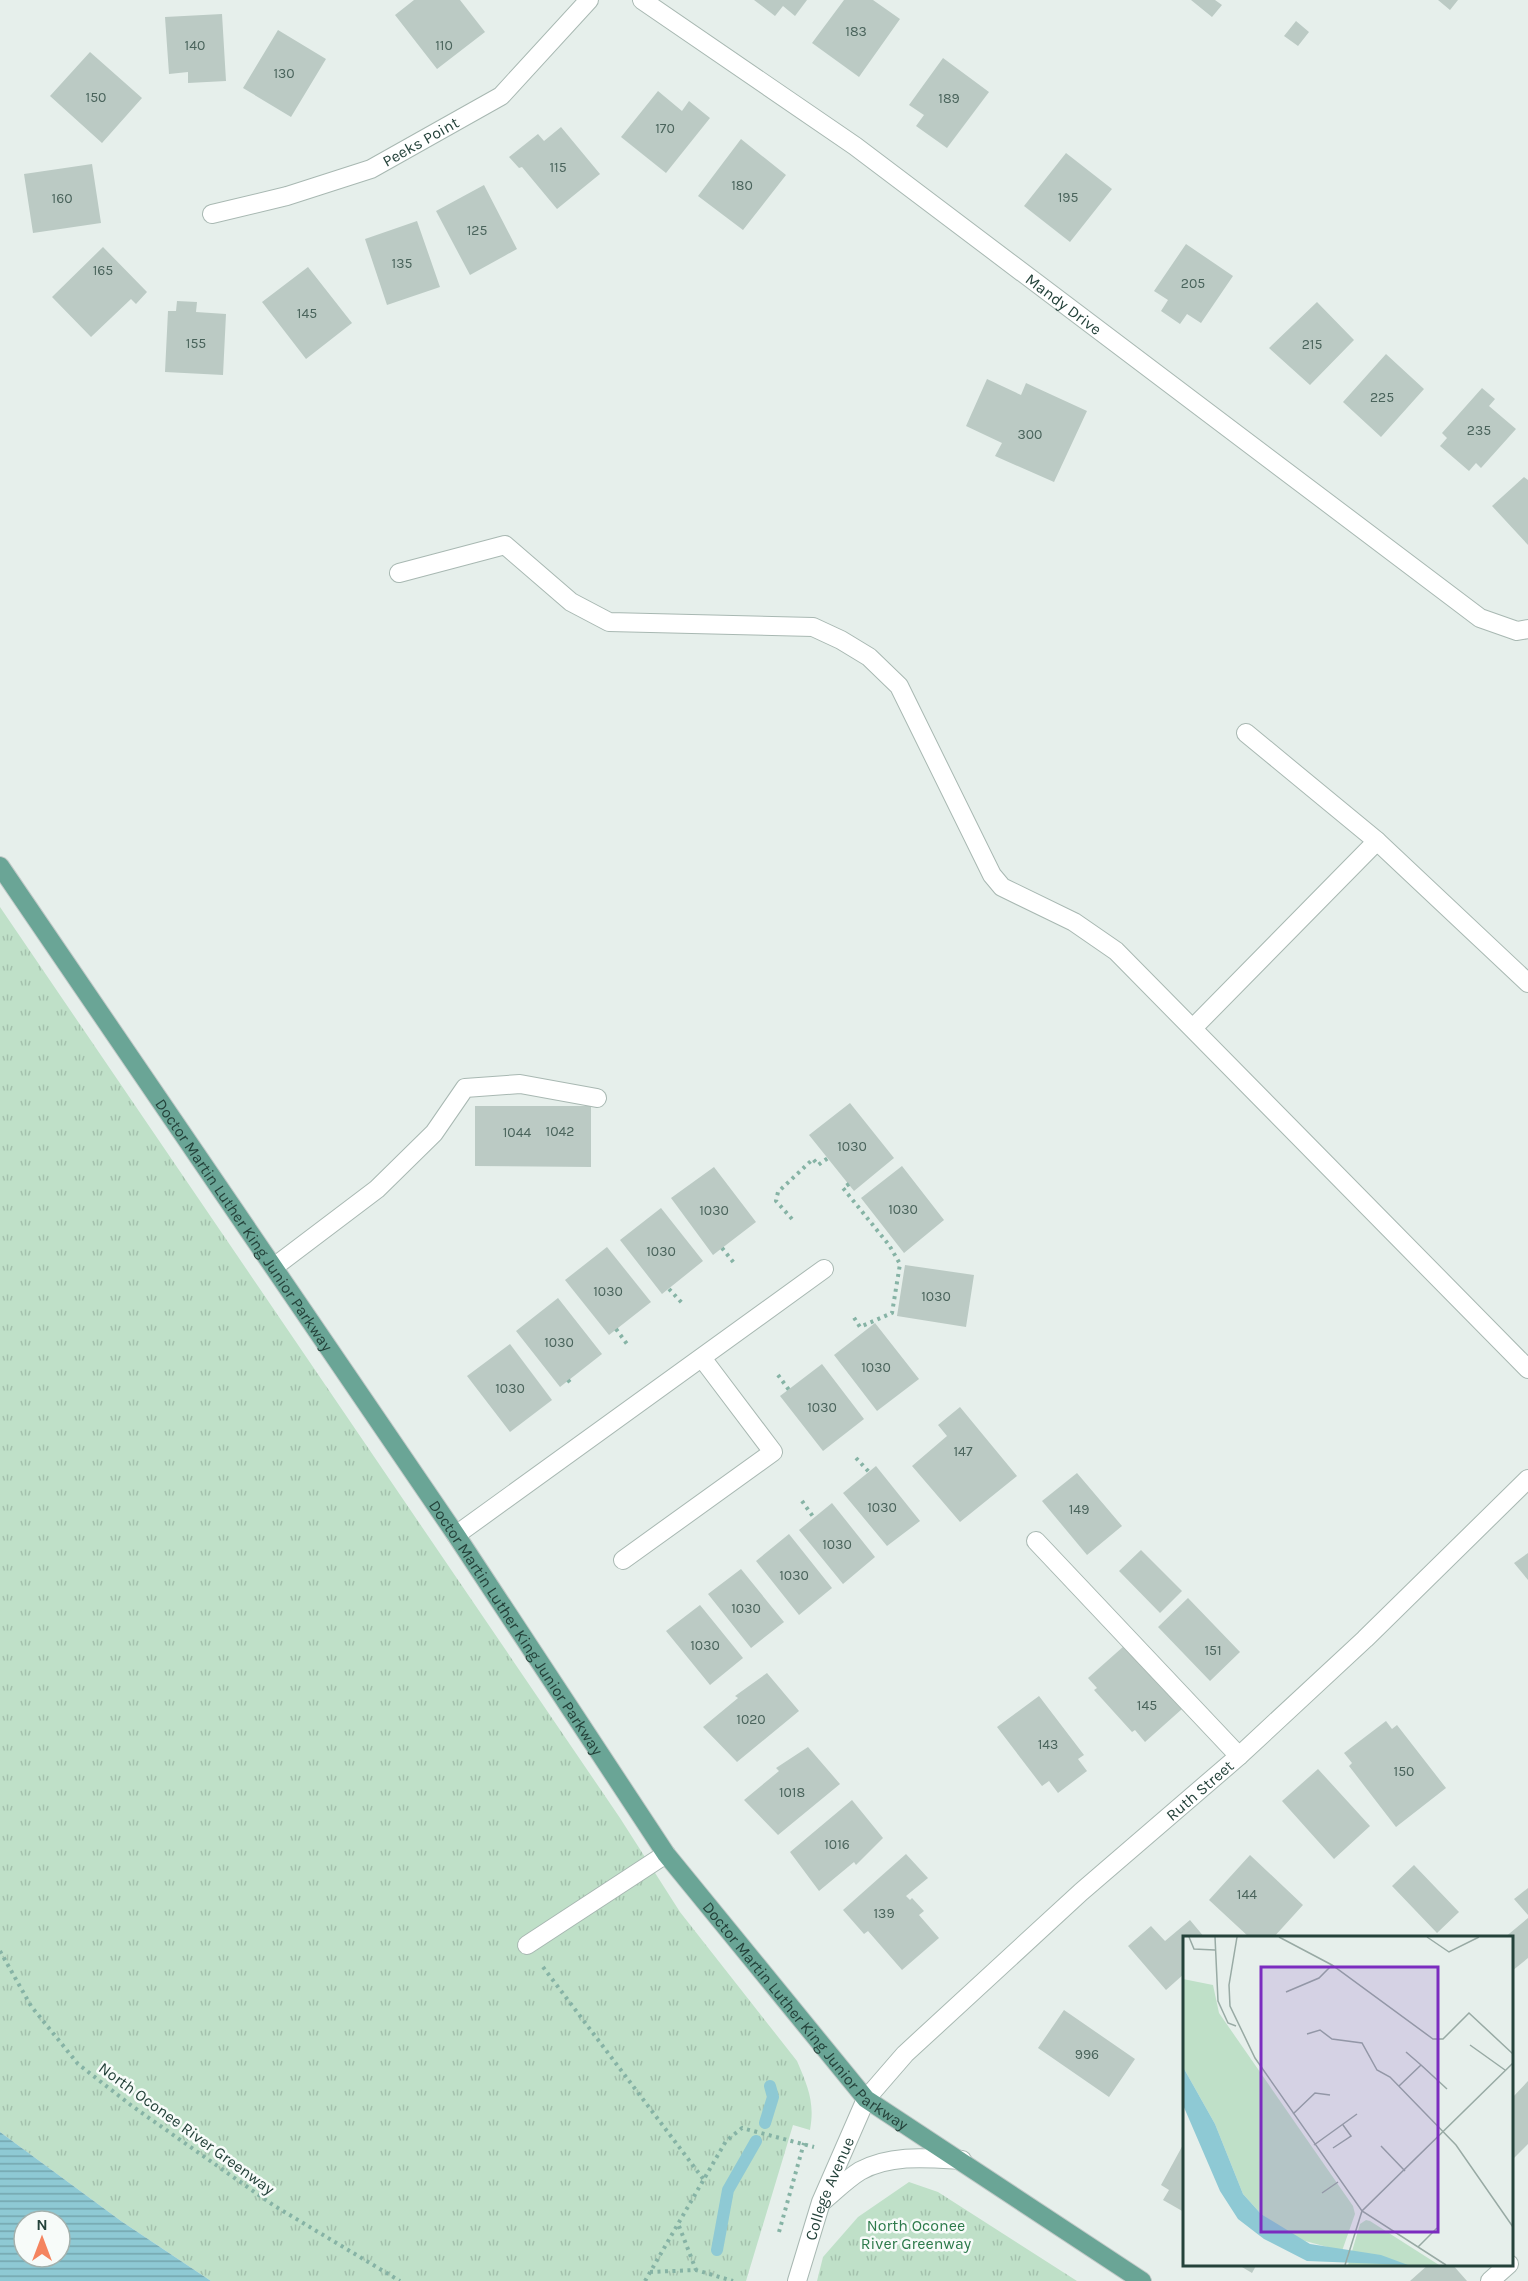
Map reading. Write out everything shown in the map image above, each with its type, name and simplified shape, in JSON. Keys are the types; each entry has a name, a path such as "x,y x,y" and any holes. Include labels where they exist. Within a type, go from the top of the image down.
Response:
{"main road":[{"name":"Doctor Martin Luther King Junior Parkway","path":"0,866 456,1535 666,1854 867,2099 1142,2281"}],"street":[{"name":"Peeks Point","path":"212,214 287,196 371,169 501,96 589,0"},
{"name":"Mandy Drive","path":"642,0 855,146 1480,618 1517,631 1528,629"},
{"path":"399,573 505,545 571,603 609,622 813,627 869,657 899,686 992,875 1002,887 1074,922 1116,951 1528,1369"},
{"path":"1246,733 1377,841 1528,983"},
{"path":"1193,1028 1377,841"},
{"path":"274,1267 377,1189 434,1133 465,1088 520,1084 597,1098"},
{"path":"456,1535 824,1269"},
{"path":"623,1560 773,1452 702,1358"},
{"name":"Ruth Street","path":"867,2099 905,2054 1081,1892 1239,1756 1365,1639 1528,1479"},
{"path":"1036,1541 1239,1756"},
{"path":"527,1945 666,1854"},
{"name":"College Avenue","path":"797,2281 821,2202 867,2099"},
{"path":"821,2202 860,2171 889,2161 914,2157 962,2160"},
{"path":"1490,2281 1507,2266"}],"path":[{"path":"792,1219 776,1202 777,1192 813,1159 818,1165 828,1158"},
{"path":"849,1184 843,1188 889,1245 900,1264 892,1313 860,1327 853,1316"},
{"path":"722,1248 734,1263"},
{"path":"669,1289 682,1303"},
{"path":"616,1329 627,1344"},
{"path":"777,1375 789,1390"},
{"path":"568,1380 572,1385"},
{"path":"856,1458 869,1472"},
{"path":"802,1501 814,1518"},
{"name":"North Oconee River Greenway","path":"0,1951 31,2006 78,2064 132,2106 273,2205 400,2281"},
{"path":"558,1988 704,2180"},
{"path":"645,2281 726,2141 742,2128 811,2146"},
{"path":"776,2240 804,2143"},
{"path":"679,2225 696,2270"},
{"path":"650,2272 696,2270 733,2281"}],"green space":[{"path":"0,907 620,1818 680,1912 797,2061 810,2095 812,2111 810,2130 793,2125 746,2281 211,2281 121,2221 0,2132"},
{"name":"North Oconee River Greenway","path":"909,2182 938,2192 1077,2281 817,2281 823,2257 858,2217"}],"water":[{"path":"0,2132 121,2221 211,2281 0,2281"}],"building":[{"path":"414,0 460,0 485,32 437,69 395,15"},
{"path":"754,0 807,0 795,16 783,6 775,16"},
{"path":"844,0 873,0 900,19 859,77 812,43"},
{"path":"1191,0 1215,0 1222,5 1212,17"},
{"path":"1438,0 1458,0 1450,10"},
{"path":"222,14 226,81 188,83 188,72 169,74 165,17"},
{"path":"1296,21 1309,32 1298,46 1284,36"},
{"path":"278,30 326,59 291,117 243,88"},
{"path":"90,52 142,98 102,143 50,96"},
{"path":"943,58 989,92 947,148 916,126 924,115 909,105"},
{"path":"658,91 682,111 689,101 710,118 666,173 621,137"},
{"path":"561,127 600,174 557,209 522,167 519,168 509,157 538,134 544,141"},
{"path":"741,139 786,175 743,230 698,196"},
{"path":"1066,153 1112,189 1070,242 1024,206"},
{"path":"92,164 101,223 33,233 24,174"},
{"path":"484,185 517,249 470,275 436,211"},
{"path":"417,221 440,287 387,305 365,239"},
{"path":"1186,244 1233,276 1201,323 1187,314 1180,324 1161,311 1168,300 1154,291"},
{"path":"103,247 147,292 136,304 131,299 91,337 52,297"},
{"path":"308,267 352,323 306,359 262,302"},
{"path":"177,301 197,302 196,312 226,314 223,375 165,372 168,311 176,311"},
{"path":"1317,302 1354,340 1310,385 1269,348"},
{"path":"1386,354 1424,389 1381,437 1343,402"},
{"path":"987,379 1021,395 1026,383 1087,411 1054,482 995,456 1002,443 966,426"},
{"path":"1482,388 1495,399 1489,406 1516,429 1481,468 1476,463 1469,471 1440,446 1447,438 1442,433"},
{"path":"1524,477 1528,480 1528,545 1492,506"},
{"path":"850,1103 894,1158 854,1191 809,1135"},
{"path":"475,1106 591,1106 591,1167 475,1166"},
{"path":"902,1166 944,1220 904,1253 861,1198"},
{"path":"714,1167 756,1222 713,1255 671,1198"},
{"path":"661,1208 703,1261 662,1294 620,1240"},
{"path":"607,1247 651,1302 609,1335 565,1280"},
{"path":"905,1265 974,1275 966,1327 897,1316"},
{"path":"558,1298 602,1354 560,1387 516,1331"},
{"path":"875,1323 919,1379 877,1411 834,1355"},
{"path":"510,1344 552,1400 510,1432 467,1376"},
{"path":"822,1364 864,1419 823,1451 780,1396"},
{"path":"960,1407 1017,1476 960,1522 912,1466 947,1436 938,1425"},
{"path":"876,1466 920,1521 887,1546 843,1493"},
{"path":"1077,1473 1122,1526 1087,1555 1042,1501"},
{"path":"832,1503 875,1557 843,1584 799,1530"},
{"path":"789,1534 832,1588 799,1615 756,1561"},
{"path":"1141,1550 1182,1591 1160,1613 1119,1571"},
{"path":"1528,1553 1528,1580 1514,1563"},
{"path":"741,1569 784,1622 751,1648 708,1594"},
{"path":"1188,1598 1240,1652 1210,1681 1158,1627"},
{"path":"700,1605 743,1658 710,1685 666,1631"},
{"path":"1124,1646 1182,1709 1145,1742 1135,1730 1132,1732 1094,1690 1097,1688 1088,1678"},
{"path":"767,1673 799,1711 737,1762 703,1727 738,1698 735,1696"},
{"path":"1039,1696 1084,1755 1078,1759 1087,1771 1058,1793 1049,1781 1042,1786 997,1727"},
{"path":"1386,1721 1392,1729 1397,1725 1446,1788 1396,1827 1349,1766 1352,1763 1344,1753"},
{"path":"808,1747 840,1784 778,1835 744,1800 779,1771 776,1768"},
{"path":"1318,1769 1370,1826 1334,1859 1282,1801"},
{"path":"852,1800 883,1838 856,1865 854,1862 819,1891 790,1852"},
{"path":"906,1854 928,1878 906,1896 910,1900 912,1898 924,1911 919,1915 939,1938 902,1970 868,1931 864,1934 843,1910"},
{"path":"1250,1855 1303,1905 1275,1936 1248,1936 1209,1900"},
{"path":"1414,1865 1459,1912 1437,1933 1392,1886"},
{"path":"1528,1888 1528,1915 1514,1899"},
{"path":"1528,1918 1528,1958 1513,1970 1513,1936 1506,1936"},
{"path":"1190,1920 1203,1936 1183,1936 1183,1975 1166,1990 1128,1946 1151,1926 1165,1941"},
{"path":"1064,2010 1135,2059 1109,2097 1038,2048"},
{"path":"1528,2081 1528,2144 1513,2159 1513,2097"},
{"path":"1183,2145 1183,2211 1163,2200 1169,2190 1161,2185"},
{"path":"1240,2266 1256,2266 1252,2273"},
{"path":"1427,2266 1454,2266 1467,2281 1410,2281"}],"waterway":[{"path":"765,2123 773,2097 770,2086"},
{"path":"717,2250 728,2190 756,2141"}]}
